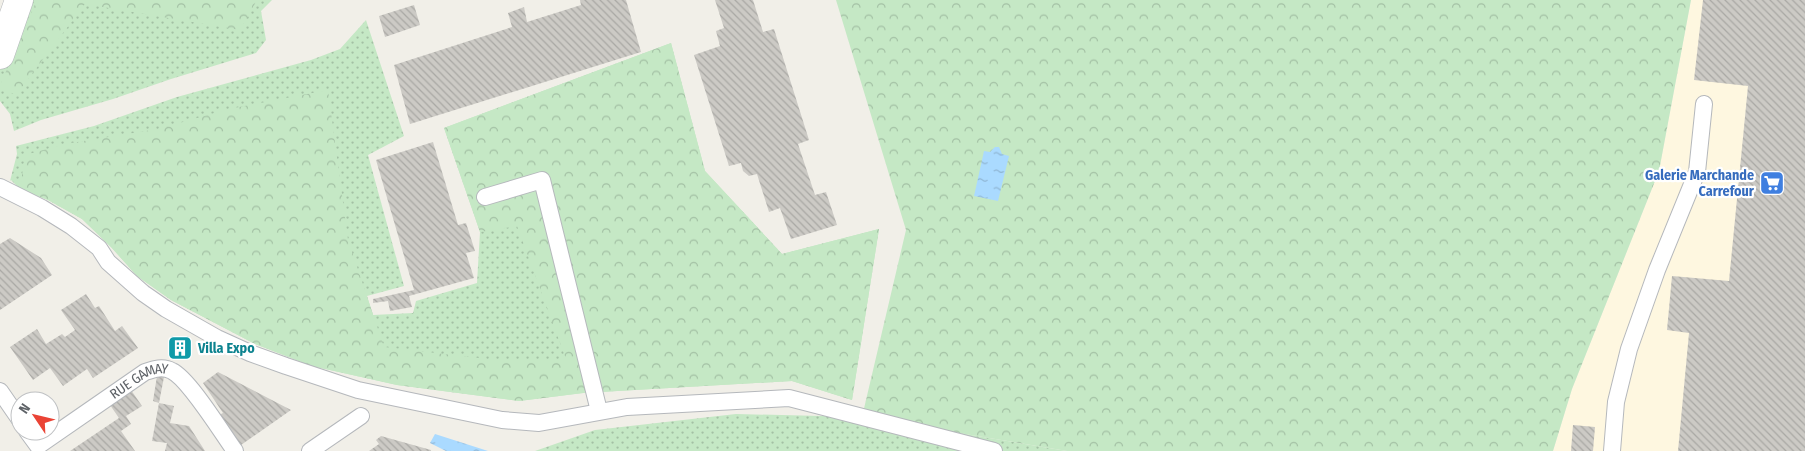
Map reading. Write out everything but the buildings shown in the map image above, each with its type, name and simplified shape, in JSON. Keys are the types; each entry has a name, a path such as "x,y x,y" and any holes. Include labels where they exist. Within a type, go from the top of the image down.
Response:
{"street":[{"path":"0,55 19,0"}],"lane":[{"path":"1612,451 1616,402 1629,349 1657,270 1697,172 1704,104"},
{"path":"485,197 542,180 599,411"},
{"path":"0,187 42,208 71,226 98,248 108,262 143,293 166,309 217,338 286,366 358,390 502,420 539,423 627,406 790,398 994,451"},
{"name":"RUE GAMAY","path":"37,449 145,372 165,368 172,370 183,380 204,406 235,451"},
{"path":"0,391 10,406"},
{"path":"310,451 361,416"}],"shaded area":[{"path":"1691,0 1805,0 1805,451 1553,451 1572,389 1659,171"}],"green space":[{"path":"28,0 272,0 261,11 266,40 256,53 41,120 14,131 10,114 0,101 0,70"},
{"path":"37,0 257,0 240,30 85,4 16,95 0,88 0,85"},
{"path":"836,0 1691,0 1659,171 1572,389 1553,451 1067,451 862,417 906,230"},
{"path":"366,20 404,136 368,155 404,286 367,296 373,315 413,313 416,301 477,283 480,232 444,128 671,43 705,171 782,254 879,229 852,400 792,381 583,393 519,401 397,385 312,366 255,344 171,300 137,276 82,219 48,200 20,189 10,181 17,154 16,146 94,126 177,97 311,60 340,49"},
{"path":"671,43 705,171 782,254 879,229 852,400 792,381 583,393 519,401 397,385 312,366 255,344 171,300 137,276 82,219 48,200 20,189 25,155 65,144 158,129 229,109 328,90 348,240 384,347 496,360 566,359 517,226 480,232 444,128"},
{"path":"736,414 862,417 1067,451 535,451 595,430"}],"water":[{"path":"995,147 999,147 1002,154 1009,156 998,201 974,196 984,151 990,152"},
{"path":"435,434 488,451 446,451 430,443"}],"place":[{"name":"Galerie Marchande Carrefour","path":"1772,183"},
{"name":"Villa Expo","path":"180,348"}]}
